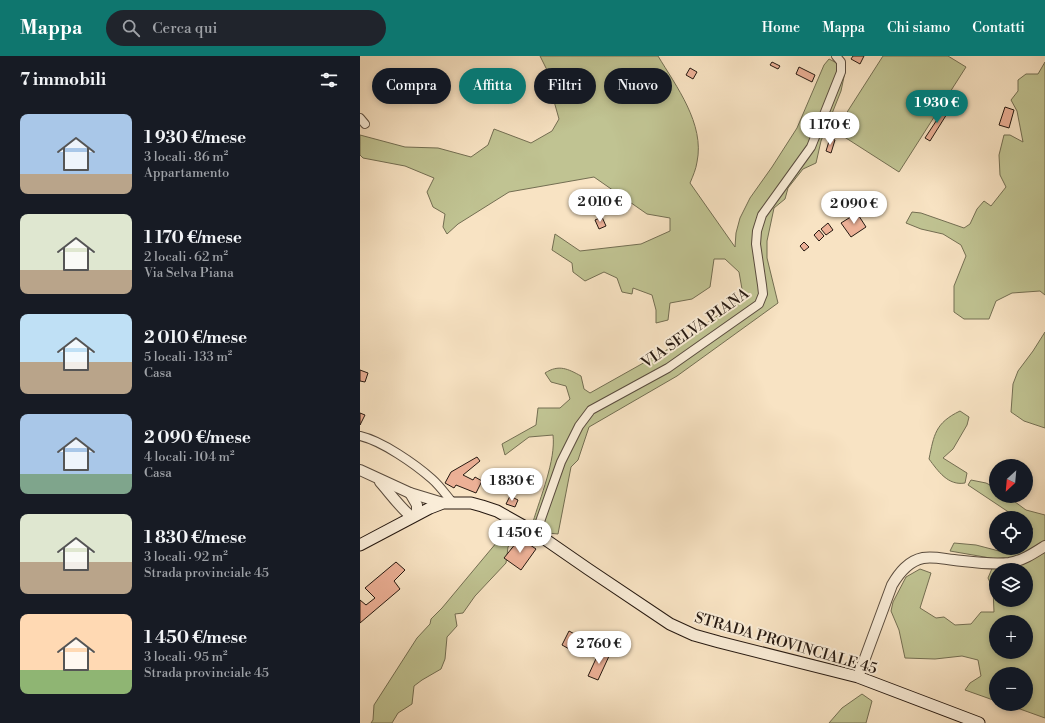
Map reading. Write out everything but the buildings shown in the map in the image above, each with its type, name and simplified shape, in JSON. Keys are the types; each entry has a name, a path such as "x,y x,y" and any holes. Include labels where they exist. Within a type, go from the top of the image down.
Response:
{"main road":[{"name":"STRADA PROVINCIALE 45","path":"360,545 430,508 448,503 471,503 482,506 497,512 536,533 670,624 694,635 858,677 979,723"}],"street":[{"name":"VIA SELVA PIANA","path":"536,533 561,462 579,426 591,410 668,368 759,304 763,294 756,244 757,231 762,215 811,147 841,72 842,66 838,58"},
{"path":"360,436 373,439 390,448 432,479 448,503"},
{"path":"360,470 378,480 410,493 448,503"},
{"path":"378,480 400,504 406,513 415,516 417,505 410,493"},
{"path":"394,526 399,517 400,504"},
{"path":"858,677 892,585 898,574 906,566 922,558 931,557 977,563 1011,563 1020,560 1045,546"}],"green space":[{"path":"540,56 658,56 665,68 604,68 604,104 672,104 672,80 687,106 697,134 697,162 690,183 735,247 736,233 740,218 750,198 797,128 824,65 829,59 839,64 845,72 841,91 821,141 816,163 803,169 788,188 785,199 774,208 767,241 767,258 778,303 677,376 589,427 578,460 571,467 558,534 548,533 533,522 550,467 553,435 529,437 505,455 502,444 536,425 538,408 560,408 570,399 566,386 551,382 545,373 559,368 572,371 581,376 584,389 590,393 679,343 738,301 742,289 739,272 725,259 714,259 710,287 692,299 670,303 668,320 656,323 656,310 652,295 633,288 632,294 622,292 617,278 604,272 585,281 573,272 572,263 552,250 555,234 580,251 641,244 670,231 670,218 647,214 594,177 509,192 458,224 447,234 443,227 445,214 433,207 427,192 434,178 405,166 363,158 360,155 360,135 405,147 438,148 471,157 488,145 494,129 531,143 552,131 559,119 555,104 596,104 596,68 546,68"},
{"path":"883,56 948,56 966,67 899,172 835,131"},
{"path":"1045,62 1045,295 1040,291 1012,293 996,301 989,319 964,319 954,312 954,286 966,256 961,245 943,234 921,229 906,223 912,212 921,213 964,228 970,224 977,209 984,201 991,206 1006,187 1000,175 999,155 1004,135 1010,135 1023,142 1017,111 1011,100 1018,91 1018,80 1026,74 1038,74"},
{"path":"1045,332 1045,428 1024,421 1011,412 1013,384 1018,371"},
{"path":"960,411 969,417 967,425 953,449 943,458 967,473 965,483 953,482 944,477 929,459 932,443 937,430 945,420"},
{"path":"971,480 989,484 989,499 968,485"},
{"path":"995,503 1016,503 1030,511 1007,511"},
{"path":"1033,512 1045,515 1045,718 1026,711 1033,711 1033,667 989,667 989,699 965,690 970,683 981,676 978,660 962,656 935,659 905,658 899,630 891,611 893,602 906,577 920,569 931,573 920,608 936,618 944,617 955,625 971,624 981,612 994,612 994,607 1033,607 1033,563 994,563 996,559 950,551 954,543 976,545 989,548 989,555 1033,555"},
{"path":"510,537 513,540 508,547 506,563 475,596 463,613 455,614 457,626 447,637 445,659 441,669 414,686 412,704 398,713 392,723 371,723 373,720 374,705 417,638 430,624 431,619 497,542"},
{"path":"862,694 872,701 866,723 829,723 842,708"}]}
